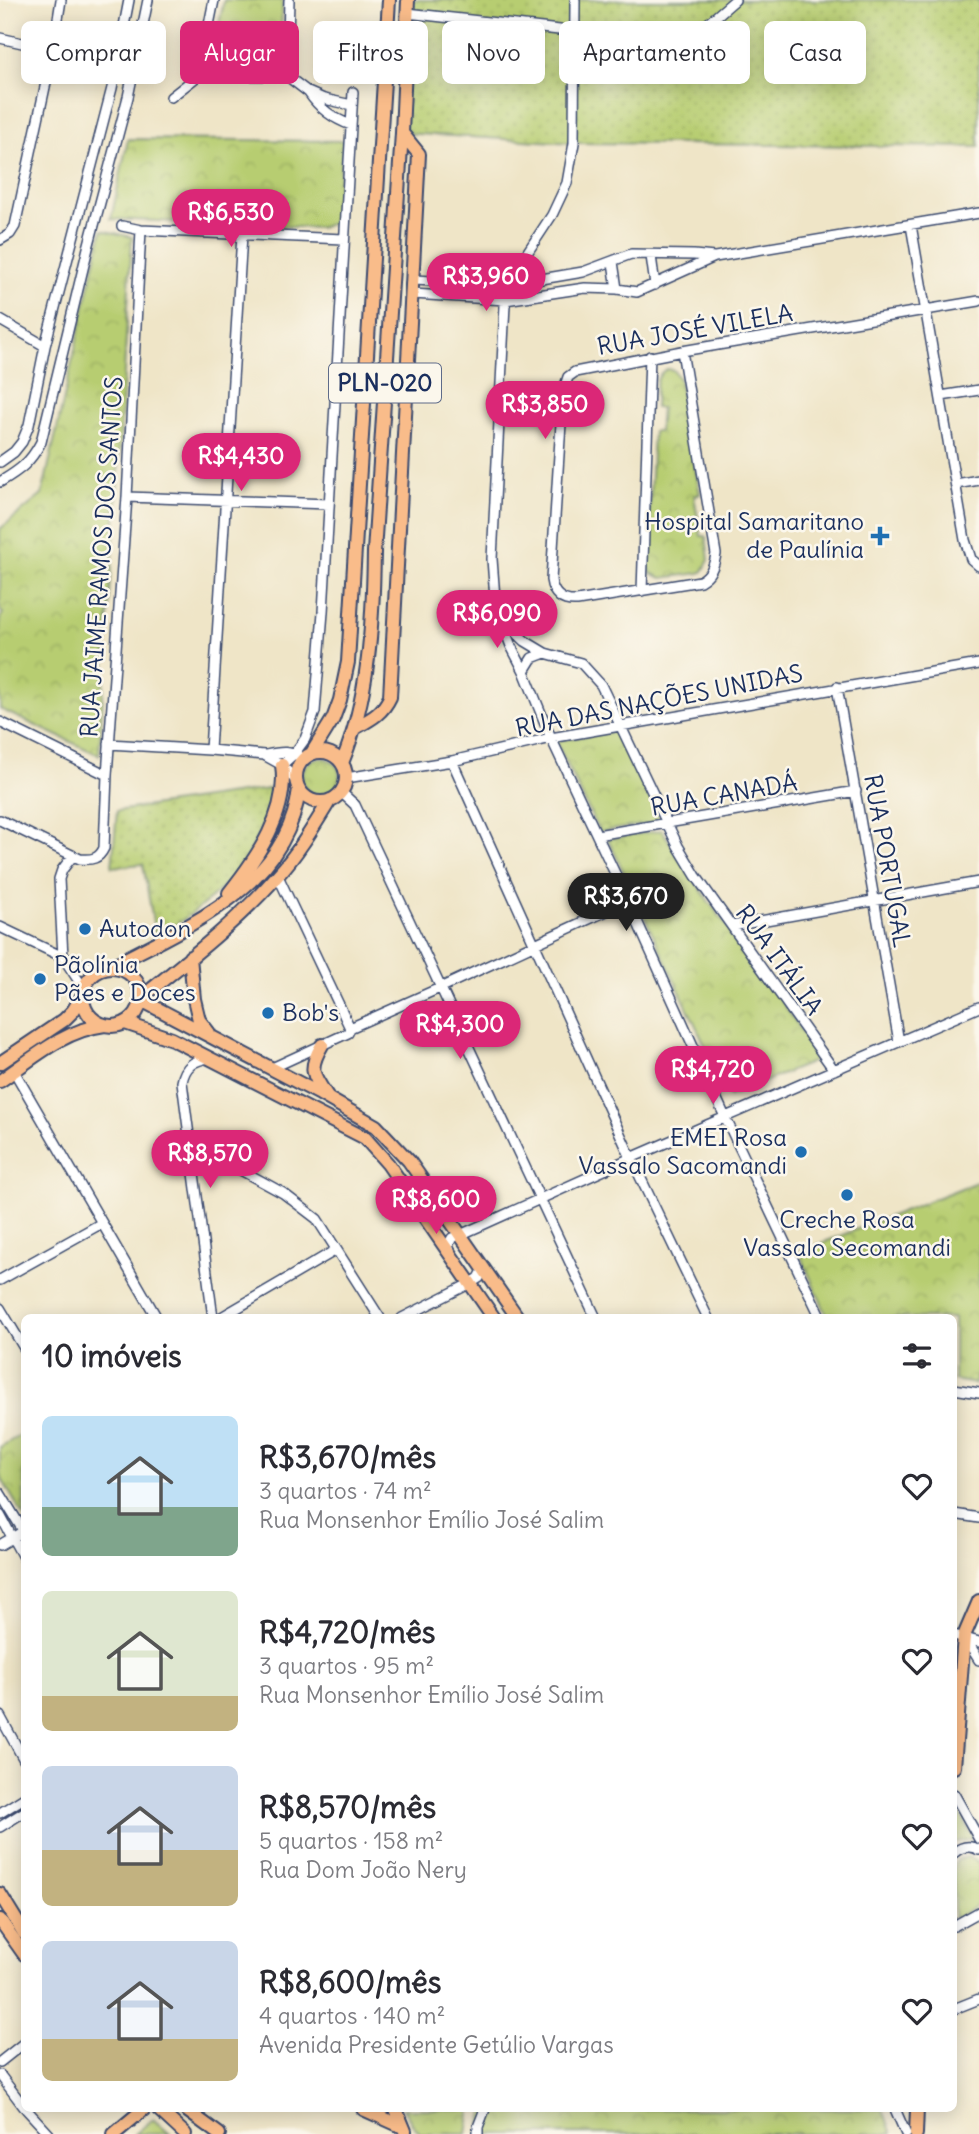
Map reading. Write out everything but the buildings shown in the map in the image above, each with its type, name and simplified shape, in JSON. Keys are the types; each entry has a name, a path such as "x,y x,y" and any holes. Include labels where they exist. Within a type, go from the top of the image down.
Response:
{"main road":[{"name":"PLN-020","path":"104,969 215,910 248,884 285,838 295,814 298,766 333,719 340,700 348,662 388,0"},
{"name":"PLN-020","path":"342,764 355,728 366,672 373,609 374,552 408,7"},
{"path":"355,728 379,715 390,697 419,154 402,133"},
{"path":"141,998 240,915 278,876 330,800 341,792 346,778 338,758 326,752 303,756"},
{"path":"215,910 255,858 276,815 284,787 282,765"},
{"path":"298,785 305,796 312,800 330,800"},
{"path":"190,957 198,1020 212,1037"},
{"path":"0,1063 64,1020 73,1011 88,981 104,969 118,968 135,978 140,987 141,998 139,1009 133,1017 115,1026 91,1026 71,1033 0,1081"},
{"path":"84,992 89,1014 105,1025"},
{"path":"141,998 160,1011 272,1068 376,1126 409,1161 515,1314"},
{"path":"124,1023 157,1032 365,1138 393,1171 491,1314"},
{"path":"322,1045 313,1063 313,1074 329,1099"},
{"path":"240,1075 251,1057"},
{"path":"240,1075 272,1068"},
{"path":"393,1171 409,1161"},
{"path":"957,1688 959,1635 979,1601"},
{"path":"0,1894 21,1928"},
{"path":"0,1920 21,1950"},
{"path":"114,2134 140,2112"},
{"path":"161,2112 185,2134"},
{"path":"189,2112 219,2134"},
{"path":"369,2112 405,2131"},
{"path":"397,2112 405,2131"},
{"path":"916,2134 917,2112"}],"street":[{"path":"58,21 61,0"},
{"path":"0,462 22,442 29,425 46,346 113,88 128,0"},
{"path":"0,482 21,469 33,457 41,442 128,97 148,0"},
{"path":"210,21 214,0"},
{"path":"288,21 289,0"},
{"path":"574,21 575,0"},
{"path":"713,21 735,0"},
{"path":"408,7 559,29"},
{"path":"0,38 21,43"},
{"path":"0,240 10,234 15,226 46,84"},
{"path":"171,97 188,84"},
{"path":"297,84 324,99 352,105"},
{"path":"574,84 574,143 567,183 552,215 506,285 492,559 492,579 499,615 551,738 817,1314"},
{"path":"308,92 316,104 351,125"},
{"path":"303,756 304,739 315,712 353,92"},
{"path":"414,280 506,285 583,272 631,254 715,257 979,214"},
{"path":"911,225 967,548 971,559 979,566"},
{"path":"122,226 141,230 344,239"},
{"name":"RUA JAIME RAMOS DOS SANTOS","path":"72,857 95,859 101,855 104,848 141,230"},
{"path":"210,750 242,235"},
{"path":"650,256 654,285"},
{"path":"413,294 505,300 585,288 637,292 715,257"},
{"path":"613,262 617,289"},
{"name":"RUA JOSÉ VILELA","path":"642,591 572,601 559,597 554,592 551,580 564,384 568,377 575,372 650,356 979,301"},
{"path":"0,320 46,346"},
{"path":"650,356 642,591 700,581 706,578 715,564 716,554 682,351"},
{"path":"940,396 979,390"},
{"path":"956,484 979,480"},
{"path":"127,497 329,504"},
{"name":"RUA ITÁLIA","path":"499,615 525,640 545,653 581,663 593,674 601,685 668,825 696,876 834,1070"},
{"path":"524,671 532,659 545,653"},
{"name":"RUA DAS NAÇÕES UNIDAS","path":"346,778 452,761 551,738 979,664"},
{"name":"RUA PORTUGAL","path":"837,687 899,1042"},
{"path":"0,722 107,775"},
{"path":"109,744 264,755 278,752 303,756"},
{"path":"264,755 282,765 298,785"},
{"path":"282,765 303,756"},
{"path":"452,761 631,1158 706,1314"},
{"name":"RUA CANADÁ","path":"597,835 856,791"},
{"path":"341,792 355,805 594,1314"},
{"path":"0,820 72,857 59,879 63,957 84,992"},
{"path":"278,876 350,1028"},
{"path":"732,926 979,882"},
{"path":"272,1068 348,1033 350,1028 628,901"},
{"path":"0,927 63,957 104,969"},
{"path":"451,1255 448,1245 452,1238 979,1007"},
{"path":"209,1058 194,1062 188,1067 183,1074 183,1092 212,1314"},
{"path":"15,1071 155,1314"},
{"path":"189,1142 283,1193 317,1219 377,1314"},
{"path":"0,1280 103,1223"},
{"path":"227,1314 336,1250"},
{"path":"410,1314 471,1283 479,1278 484,1269"},
{"path":"0,1308 21,1343"},
{"path":"957,1389 979,1393"},
{"path":"0,1493 21,1527"},
{"path":"957,1514 979,1518"},
{"path":"0,1515 21,1553"},
{"path":"0,1545 21,1534"},
{"path":"959,1635 979,1642"},
{"path":"959,1635 979,1660"},
{"path":"0,1716 21,1754"},
{"path":"957,1799 979,1839"},
{"path":"0,1813 21,1800"},
{"path":"0,1826 21,1814"},
{"path":"957,1851 967,1847 979,1850"},
{"path":"957,1924 979,1912"},
{"path":"957,2008 979,1999"},
{"path":"0,2062 21,2045"},
{"path":"0,2075 21,2103"},
{"path":"29,2112 49,2134"},
{"path":"478,2134 484,2112"},
{"path":"896,2112 906,2134"}],"green space":[{"path":"224,0 283,0 282,21 220,21"},
{"path":"408,0 979,0 979,147 574,143 402,133 404,84 428,84 428,21 407,21"},
{"path":"128,139 343,141 336,218 333,223 320,228 111,219"},
{"path":"102,230 132,237 99,755 0,709 0,618 3,613 0,611 0,529 42,495"},
{"path":"667,369 673,370 679,379 700,494 694,496 701,536 706,536 709,560 700,573 662,578 651,573 647,563 653,431 659,431 661,408 655,408 657,380"},
{"path":"618,730 662,822 599,832 556,741"},
{"path":"321,758 334,764 340,777 334,790 321,796 308,790 302,777 308,764"},
{"path":"274,788 276,793 258,835 237,871 205,903 156,939 143,864 112,867 117,811"},
{"path":"662,830 709,902 767,979 820,1059 729,1096 608,839"},
{"path":"979,1181 979,1368 975,1384 957,1381 957,1314 826,1314 799,1252"},
{"path":"21,1435 21,1512 0,1476 0,1447"},
{"path":"959,1812 974,1839 957,1842"},
{"path":"968,1857 979,1863 979,1905 957,1917 957,1861"},
{"path":"405,2112 471,2112 467,2134 421,2134"},
{"path":"484,2112 884,2112 892,2134 478,2134"},
{"path":"153,2119 170,2134 135,2134"}],"place":[{"name":"Hospital Samaritano de Paulínia","path":"880,536"},
{"name":"Autodon","path":"85,929"},
{"name":"Pãolínia Pães e Doces","path":"40,979"},
{"name":"Bob's","path":"268,1013"},
{"name":"EMEI Rosa Vassalo Sacomandi","path":"801,1152"},
{"name":"Creche Rosa Vassalo Secomandi","path":"847,1195"}]}
